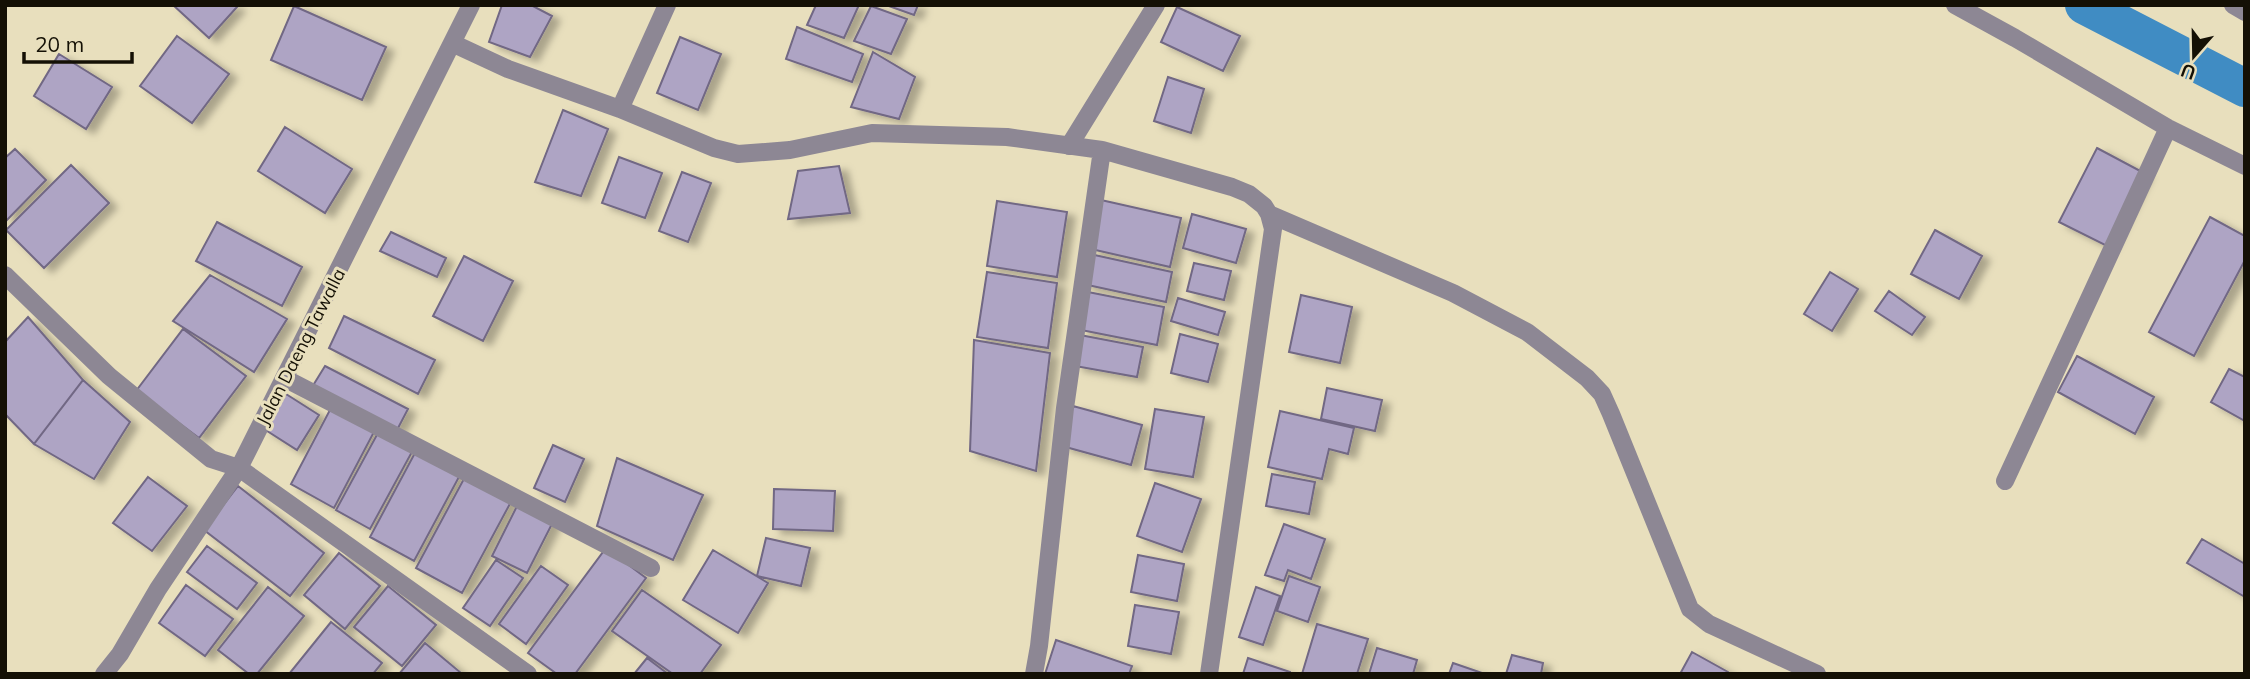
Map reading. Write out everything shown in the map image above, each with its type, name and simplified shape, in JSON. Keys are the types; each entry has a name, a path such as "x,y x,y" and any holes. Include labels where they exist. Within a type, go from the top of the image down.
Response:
{"street":[{"name":"Jalan Daeng Tawalla","path":"104,674 120,654 158,589 239,468 286,379 471,5"},
{"path":"620,109 667,5"},
{"path":"1069,146 1156,5"},
{"path":"1955,5 2168,128 2245,166"},
{"path":"2233,5 2245,12"},
{"path":"452,43 508,69 620,109 714,148 738,154 790,150 872,134 1007,137 1102,150 1232,187 1257,200 1269,214 1273,229 1209,674"},
{"path":"2005,481 2168,128"},
{"path":"1034,674 1065,408 1102,150"},
{"path":"1269,214 1453,293 1527,332 1587,378 1602,394 1611,414 1690,609 1709,624 1817,674"},
{"path":"5,275 108,376 211,459 239,468 528,674"},
{"path":"286,379 651,568"}],"building":[{"path":"173,5 235,5 237,7 209,38"},
{"path":"502,5 531,5 552,16 530,57 489,42"},
{"path":"816,5 859,5 844,38 807,25"},
{"path":"886,5 918,5 914,15"},
{"path":"294,6 386,47 362,100 271,60"},
{"path":"871,6 907,19 891,54 854,41"},
{"path":"1177,7 1240,36 1223,71 1161,42"},
{"path":"797,27 863,54 852,82 786,59"},
{"path":"177,36 229,74 192,123 140,86"},
{"path":"680,37 721,54 698,110 657,93"},
{"path":"873,52 915,77 899,119 851,107"},
{"path":"59,54 112,87 86,129 34,96"},
{"path":"1168,77 1204,89 1191,133 1154,121"},
{"path":"563,110 608,129 581,196 535,182"},
{"path":"285,127 352,169 325,213 258,171"},
{"path":"2097,148 2144,173 2107,246 2059,222"},
{"path":"15,149 46,180 5,222 5,158"},
{"path":"619,157 662,173 645,218 602,203"},
{"path":"71,165 109,203 44,268 6,230"},
{"path":"839,166 850,213 788,219 798,171"},
{"path":"682,172 711,183 688,242 659,231"},
{"path":"1101,200 1181,218 1170,267 1091,249"},
{"path":"997,201 1067,212 1057,277 987,266"},
{"path":"1192,214 1246,229 1236,263 1183,248"},
{"path":"2210,217 2245,236 2245,260 2194,356 2149,332"},
{"path":"217,222 302,267 282,306 196,261"},
{"path":"1935,230 1982,256 1959,299 1911,274"},
{"path":"391,232 446,258 437,277 380,251"},
{"path":"1090,254 1172,272 1166,302 1083,284"},
{"path":"464,256 513,281 483,341 433,316"},
{"path":"1194,263 1231,271 1224,300 1187,291"},
{"path":"987,272 1057,283 1048,348 977,337"},
{"path":"1830,272 1858,289 1832,331 1804,314"},
{"path":"210,275 287,319 254,372 173,321"},
{"path":"1889,291 1925,317 1912,335 1875,311"},
{"path":"1088,292 1164,307 1157,345 1081,330"},
{"path":"1301,295 1352,307 1340,363 1289,352"},
{"path":"1178,298 1225,312 1218,335 1171,321"},
{"path":"344,316 435,360 418,394 329,348"},
{"path":"28,317 83,380 34,444 5,414 5,342"},
{"path":"183,329 246,376 199,438 136,391"},
{"path":"1180,334 1218,344 1208,382 1171,373"},
{"path":"1080,335 1143,347 1137,377 1075,366"},
{"path":"974,340 1050,353 1036,471 970,451"},
{"path":"2077,356 2154,397 2135,434 2058,392"},
{"path":"325,366 408,409 397,430 309,392"},
{"path":"2229,369 2245,377 2245,421 2211,402"},
{"path":"83,380 130,422 94,479 34,444"},
{"path":"1327,388 1382,400 1375,431 1321,419"},
{"path":"286,394 319,415 297,450 264,429"},
{"path":"332,406 375,430 334,508 291,484"},
{"path":"1073,406 1142,425 1131,465 1062,446"},
{"path":"1155,409 1204,417 1193,477 1145,469"},
{"path":"1280,411 1354,428 1348,454 1329,449 1322,479 1268,467"},
{"path":"379,431 413,450 370,529 336,510"},
{"path":"553,445 584,459 565,502 534,488"},
{"path":"416,451 460,475 414,561 370,537"},
{"path":"617,458 703,495 673,560 597,526"},
{"path":"1272,474 1315,482 1309,514 1266,506"},
{"path":"466,475 512,500 462,593 416,568"},
{"path":"148,477 187,506 152,551 113,523"},
{"path":"1155,483 1201,499 1182,552 1137,536"},
{"path":"238,486 324,553 290,596 204,530"},
{"path":"774,489 835,491 833,531 773,529"},
{"path":"519,502 554,520 527,573 492,556"},
{"path":"1284,524 1325,539 1311,579 1288,570 1284,581 1265,575"},
{"path":"766,538 810,548 801,586 757,576"},
{"path":"2202,539 2245,564 2245,597 2187,563"},
{"path":"207,546 257,583 237,609 187,572"},
{"path":"606,548 646,578 575,674 557,674 528,653"},
{"path":"713,550 768,583 738,633 683,600"},
{"path":"339,553 380,586 345,629 304,595"},
{"path":"1138,555 1184,564 1177,601 1131,592"},
{"path":"496,560 523,578 490,626 463,608"},
{"path":"541,566 568,585 526,644 499,624"},
{"path":"1289,576 1320,587 1308,622 1277,611"},
{"path":"186,585 233,619 205,656 159,623"},
{"path":"388,586 436,625 402,666 354,627"},
{"path":"268,587 304,616 257,674 249,674 218,650"},
{"path":"1256,587 1280,596 1263,645 1239,637"},
{"path":"642,590 721,645 700,674 673,674 612,631"},
{"path":"1135,605 1179,612 1171,654 1128,646"},
{"path":"331,622 382,663 373,674 289,674"},
{"path":"1317,624 1368,639 1357,674 1302,674"},
{"path":"1056,640 1132,666 1129,674 1045,674"},
{"path":"425,643 461,673 399,674"},
{"path":"1377,648 1417,660 1413,674 1369,674"},
{"path":"1692,652 1728,672 1728,674 1680,674"},
{"path":"1512,655 1543,663 1541,674 1506,674"},
{"path":"647,658 668,674 634,674"},
{"path":"1248,658 1290,672 1290,674 1243,674"},
{"path":"1453,663 1482,673 1482,674 1449,674"}],"waterway":[{"path":"2084,5 2245,88"}]}
